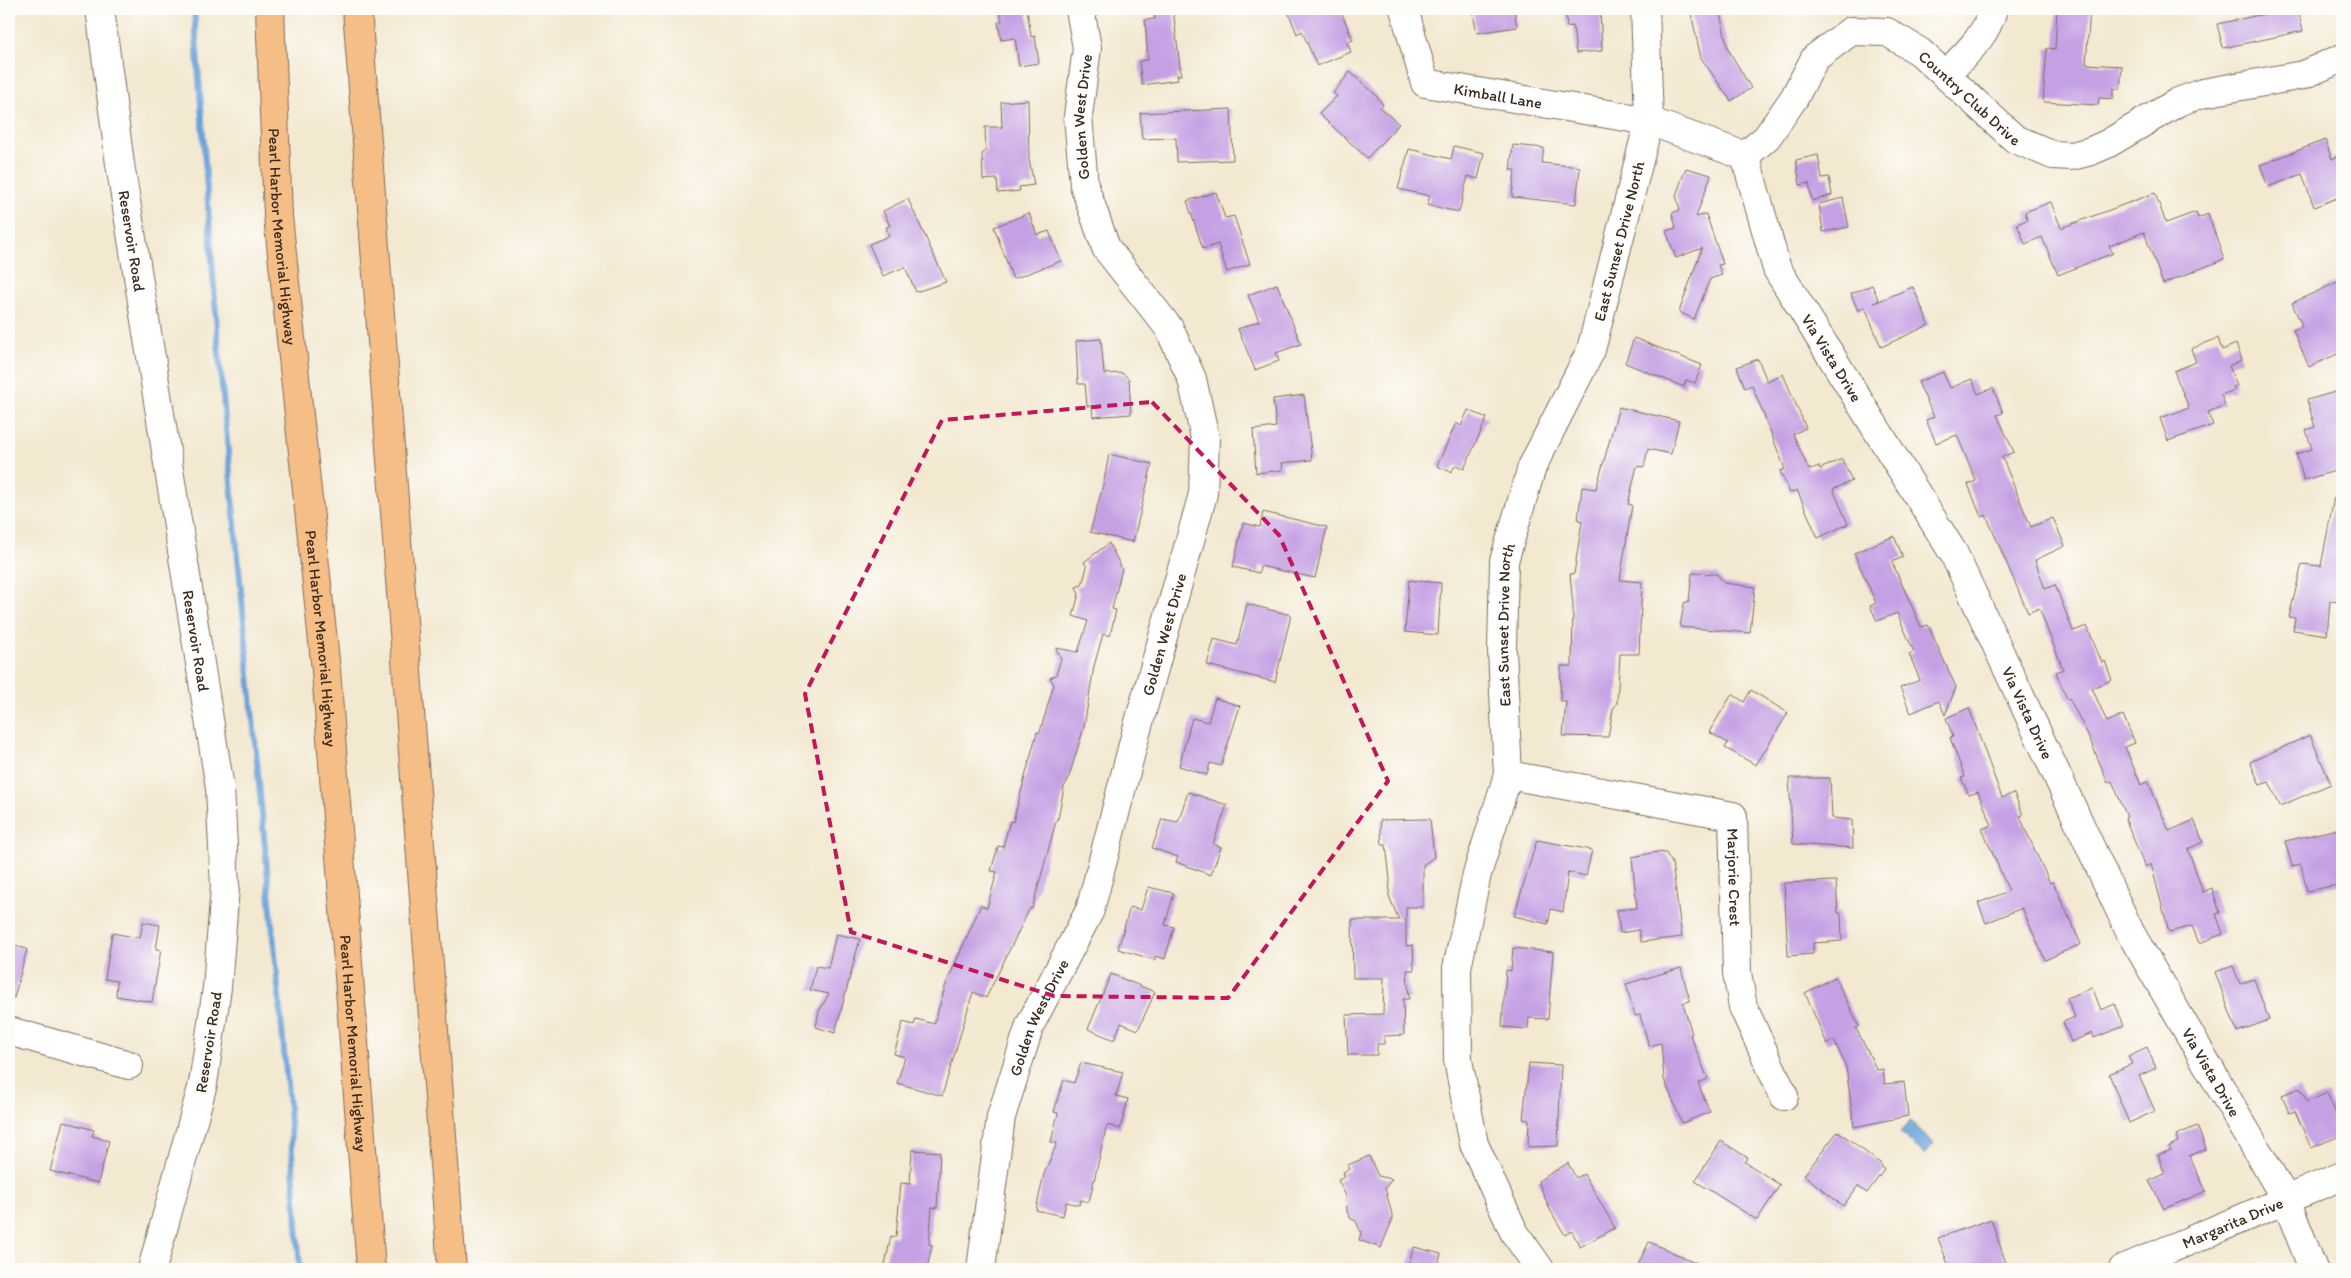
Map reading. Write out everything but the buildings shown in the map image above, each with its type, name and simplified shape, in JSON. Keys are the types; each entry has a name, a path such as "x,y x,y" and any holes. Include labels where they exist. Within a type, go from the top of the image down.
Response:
{"highway":[{"name":"Pearl Harbor Memorial Highway","path":"270,9 278,216 326,670 371,1269"},
{"path":"357,9 452,1269"}],"street":[{"name":"Reservoir Road","path":"100,9 120,164 220,788 225,887 217,988 203,1084 152,1269"},
{"name":"Golden West Drive","path":"981,1269 1001,1117 1030,1025 1090,910 1136,733 1203,494 1205,438 1192,379 1169,328 1106,248 1084,185 1078,116 1087,48 1080,9"},
{"name":"Kimball Lane","path":"1404,9 1424,83 1649,121"},
{"name":"East Sunset Drive North","path":"1540,1269 1514,1232 1474,1144 1458,1060 1456,968 1477,874 1508,775 1502,650 1504,561 1532,467 1591,350 1649,121 1645,9"},
{"path":"1945,75 1979,38 1989,23 1993,9"},
{"name":"Country Club Drive","path":"1745,156 1767,137 1794,98 1815,58 1851,31 1887,32 1920,52 2015,139 2053,155 2072,156 2106,144 2186,99 2203,93 2303,75 2342,58"},
{"path":"1649,121 1745,156"},
{"name":"Via Vista Drive","path":"1745,156 1777,269 1954,554 2130,932 2286,1200 2313,1269"},
{"name":"Marjorie Crest","path":"1508,775 1733,816 1737,973 1742,1007 1784,1096"},
{"path":"9,1031 129,1065"},
{"name":"Margarita Drive","path":"2123,1269 2342,1176"}],"highlighted area":[{"path":"1152,402 1279,535 1388,781 1228,998 1054,996 851,932 805,694 942,420"}],"water":[{"path":"1910,1121 1934,1143 1924,1155 1900,1132"}],"waterway":[{"path":"194,9 218,343 288,1094 300,1269"}]}
